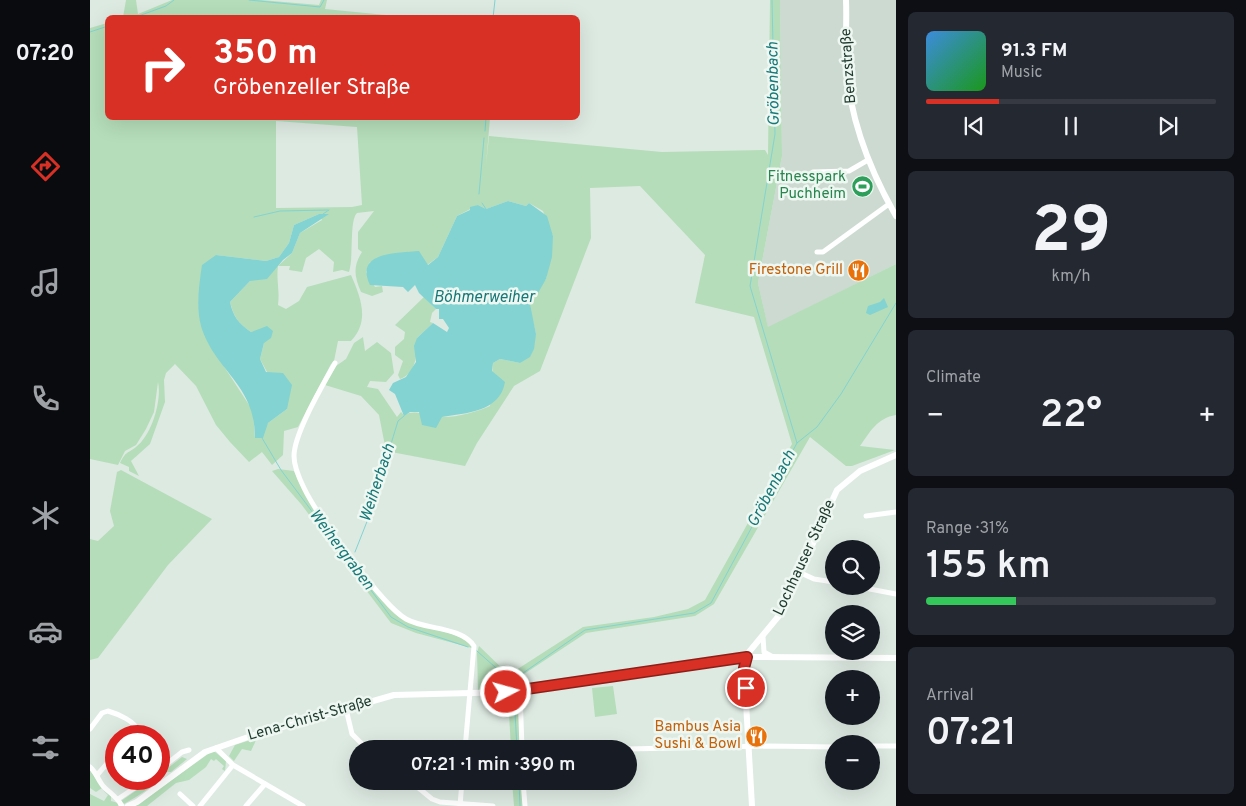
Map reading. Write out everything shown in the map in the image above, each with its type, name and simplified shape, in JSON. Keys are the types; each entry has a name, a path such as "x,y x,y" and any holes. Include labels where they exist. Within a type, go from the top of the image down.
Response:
{"street":[{"name":"Benzstraße","path":"846,0 846,63 849,94 855,122 868,160 896,216"},
{"path":"814,172 850,171 868,160"},
{"path":"817,252 824,252 889,204"},
{"path":"335,362 297,438 294,454 295,468 304,490 334,533 386,602 397,613 409,620 464,636 471,640 474,646 466,740"},
{"name":"Lochhauser Straße","path":"747,657 782,612 801,573 822,519 837,490 860,470 896,455"},
{"path":"866,516 896,512"},
{"path":"801,573 825,580"},
{"path":"880,591 896,594"},
{"path":"762,637 764,652 774,657"},
{"path":"747,657 744,668 752,806"},
{"name":"Lena-Christ-Straße","path":"128,806 138,802 198,756 216,748 394,695 471,694 515,691 747,657 896,658"},
{"path":"515,691 521,740"},
{"path":"346,709 352,734 358,740"},
{"path":"90,729 102,713 108,712 127,719 134,725"},
{"path":"880,746 896,746"},
{"path":"637,749 825,747"},
{"path":"216,748 233,765 303,806"},
{"path":"170,761 182,752 189,750"},
{"path":"200,806 233,765"},
{"path":"98,774 105,766"},
{"path":"90,767 98,774 103,786 118,799 122,806"},
{"path":"246,806 265,784"},
{"path":"118,799 132,790"},
{"path":"422,790 432,798 460,805 494,806"},
{"path":"460,805 461,790"},
{"path":"524,790 525,806"},
{"path":"180,794 192,806"}],"shaded area":[{"path":"780,0 896,0 896,264 768,328 758,283 782,156"}],"green space":[{"path":"126,0 136,0 138,14 172,0 261,0 319,5 321,0 327,0 325,9 386,15 123,15"},
{"path":"770,0 780,0 782,156 758,283 768,327 896,264 896,415 879,422 860,446 895,450 852,466 846,466 810,437 714,604 695,616 586,633 518,678 519,686 478,690 477,653 479,646 507,673 513,672 583,627 654,617 688,609 705,600 792,444 754,317 695,303 705,255 640,186 590,188 591,238 540,371 514,386 477,443 465,466 386,451 379,415 361,396 325,385 336,366 346,359 354,343 363,337 365,351 377,342 391,353 394,373 386,382 370,381 367,387 378,389 397,417 401,412 404,415 414,412 438,417 455,416 490,406 493,363 500,359 520,363 536,334 529,304 546,279 553,236 543,211 529,203 526,206 508,201 486,209 478,205 457,216 438,257 427,265 370,262 366,272 375,287 382,286 383,292 372,296 361,292 357,281 356,267 362,252 358,249 358,232 374,211 357,213 355,217 349,272 342,270 333,272 334,262 319,249 306,258 302,272 289,270 290,266 278,266 278,305 286,309 299,301 307,287 351,275 358,292 362,317 357,333 351,341 338,341 334,361 298,427 284,431 283,455 272,465 262,452 249,462 216,425 196,386 175,364 166,373 164,380 165,402 150,444 131,461 139,476 129,471 129,467 120,463 125,455 142,442 151,426 157,407 158,382 154,412 136,445 125,451 118,465 90,459 90,28 105,24 105,120 490,120 486,165 489,136 662,152 765,150 768,155","holes":["276,121 357,127 362,205 352,207 276,208","319,214 322,220 300,233 292,253 278,266 250,281 230,302 235,316 243,326 251,332 261,330 264,343 260,359 287,409 268,423 255,438 253,411 210,345 216,255 266,261 279,257 289,243 294,225"]},
{"path":"424,297 436,309 432,313 430,322 433,323 417,338 413,367 406,376 400,379 398,375 403,361 395,355 395,347 404,339 405,332 395,325"},
{"path":"278,469 294,471 328,530 359,572 392,611 410,622 456,635 472,645 472,648 416,633 391,623 301,504 272,471"},
{"path":"121,470 212,519 168,565 98,658 90,660 90,539 98,541 114,526 110,511 117,472"},
{"path":"613,686 617,714 595,717 592,688"},
{"path":"518,694 520,740 510,740 508,696"},
{"path":"257,738 251,751 242,749 234,761 229,756 235,745"},
{"path":"211,752 215,752 226,761 225,771 222,769 224,766 216,759 214,761 211,759 206,767 189,780 176,783 170,788 170,781"},
{"path":"182,757 187,759 171,772 170,766"},
{"path":"90,770 102,788 96,792 90,788"},
{"path":"103,790 111,796 111,801 118,803 118,806 90,806 90,794 104,801 108,795"},
{"path":"137,790 147,790 136,797 124,804 121,801"},
{"path":"158,790 167,790 147,806 135,806"},
{"path":"513,790 522,790 523,806 514,806"}],"water":[{"name":"Böhmerweiher","path":"508,201 526,206 529,203 547,216 553,236 552,257 546,279 538,293 533,296 530,304 536,334 534,349 530,357 520,363 500,359 493,363 492,371 505,382 502,392 489,405 471,412 442,417 436,428 422,425 419,412 410,412 404,416 395,394 389,390 393,383 406,377 416,362 414,346 417,338 433,323 447,332 449,328 443,319 439,319 439,309 436,309 419,293 415,285 408,292 403,287 370,285 367,274 368,266 380,256 419,251 428,265 438,257 457,216 470,210 470,207 478,205 486,209"},
{"path":"319,214 329,214 300,233 292,253 283,260 267,279 250,281 230,302 237,319 251,332 267,326 273,331 271,338 264,343 260,359 266,372 283,373 292,385 287,409 268,423 263,438 255,438 254,420 249,404 242,391 215,355 201,326 198,304 202,265 216,255 266,261 279,257 289,243 294,225"},
{"path":"884,298 888,307 870,315 866,313 868,306 880,302"}],"waterway":[{"path":"141,15 166,6 174,0"},
{"path":"249,0 320,7 324,0"},
{"name":"Weiherbach","path":"493,15 495,0"},
{"name":"Gröbenbach","path":"514,688 523,673 585,630 694,613 711,603 797,443 750,286 775,134 772,0"},
{"path":"90,32 105,27"},
{"name":"Weiherbach","path":"485,131 486,120"},
{"name":"Weiherbach","path":"479,194 484,138"},
{"name":"Weiherbach","path":"482,203 486,209"},
{"path":"254,217 280,211 328,210"},
{"path":"323,214 329,210"},
{"path":"797,443 817,427 841,394 896,303"},
{"name":"Weiherbach","path":"355,552 368,519 398,421 404,416"},
{"name":"Weihergraben","path":"262,438 281,470 391,617 408,627 468,647"},
{"name":"Weihergraben","path":"477,651 504,675 504,680"},
{"name":"Gröbenbach","path":"514,694 517,740"},
{"name":"Gröbenbach","path":"519,790 520,806"}],"place":[{"name":"Fitnesspark Puchheim","path":"862,186"},
{"name":"Firestone Grill","path":"859,270"},
{"name":"Bambus Asia Sushi & Bowl","path":"757,736"}],"route":[{"path":"506,692 747,657 744,668 746,688"}]}
